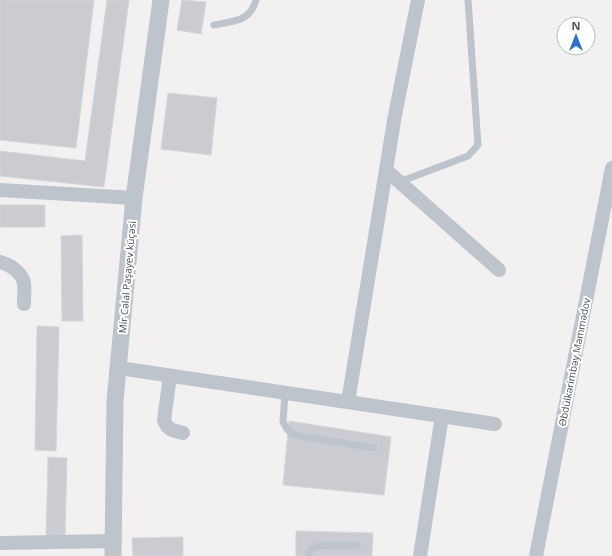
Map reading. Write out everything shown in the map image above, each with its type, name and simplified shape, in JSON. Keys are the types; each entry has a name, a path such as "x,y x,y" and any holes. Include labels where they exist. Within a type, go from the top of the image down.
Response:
{"street":[{"name":"Mir Cəlal Paşayev küçəsi","path":"113,548 115,401 134,198 161,0"},
{"path":"348,402 395,115 418,0"},
{"name":"Əbdülkərimbəy Məmmədov","path":"536,556 612,168"},
{"path":"386,170 500,270"},
{"path":"0,190 134,198"},
{"path":"0,262 5,263 20,273 24,282 24,304"},
{"path":"119,368 495,424"},
{"path":"170,376 164,420 166,427 183,433"},
{"path":"420,556 442,416"},
{"path":"0,543 113,548"}],"lane":[{"path":"214,25 245,18 254,8 256,0"},
{"path":"399,182 468,156 478,145 468,0"},
{"path":"286,393 283,422 293,435 374,448"},
{"path":"308,556 311,549 320,546 358,545"}],"building":[{"path":"0,0 94,0 76,148 0,140"},
{"path":"107,0 129,0 104,187 0,176 0,151 85,161"},
{"path":"182,0 206,2 201,34 177,30"},
{"path":"168,93 217,98 211,155 161,149"},
{"path":"0,205 45,205 45,227 0,227"},
{"path":"82,235 83,321 62,321 61,236"},
{"path":"37,326 59,327 56,451 35,450"},
{"path":"289,421 391,437 384,495 283,485"},
{"path":"48,457 67,458 65,535 57,535 57,540 46,540"},
{"path":"296,531 373,533 372,556 296,556"},
{"path":"183,537 183,556 133,556 132,538"}]}
